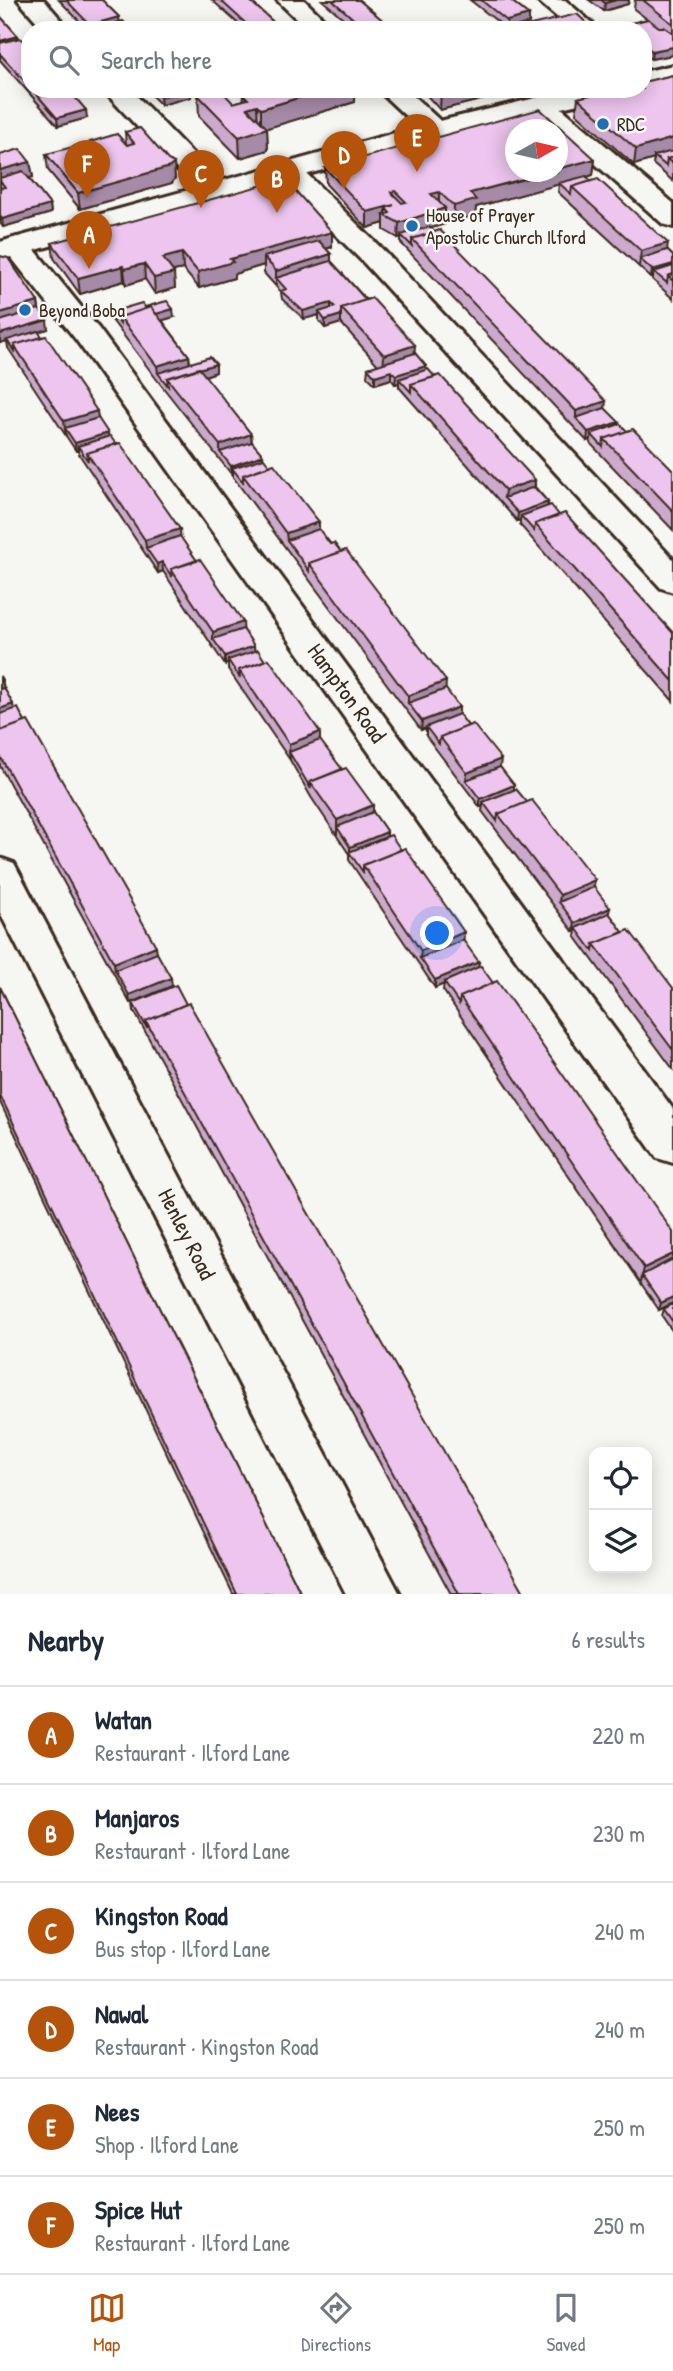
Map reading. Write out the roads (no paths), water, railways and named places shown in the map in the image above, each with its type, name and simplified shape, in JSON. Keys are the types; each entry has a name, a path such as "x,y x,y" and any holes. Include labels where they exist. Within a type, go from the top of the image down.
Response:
{"street":[{"path":"30,0 50,21"},
{"path":"289,0 313,21"},
{"path":"549,0 576,21"},
{"path":"124,98 214,192"},
{"path":"400,98 437,130"},
{"path":"9,248 437,130 570,98"},
{"path":"542,105 673,218"},
{"path":"289,172 375,258 673,580"},
{"name":"Hampton Road","path":"9,248 96,346 673,1144"},
{"name":"Henley Road","path":"0,874 374,1594"}],"place":[{"name":"RDC","path":"603,124"},
{"name":"Nees","path":"417,172"},
{"name":"Nawal","path":"344,189"},
{"name":"Spice Hut","path":"87,198"},
{"name":"Kingston Road","path":"201,208"},
{"name":"Manjaros","path":"277,213"},
{"name":"House of Prayer Apostolic Church Ilford","path":"412,226"},
{"name":"Watan","path":"89,269"},
{"name":"Beyond Boba","path":"25,310"}]}
